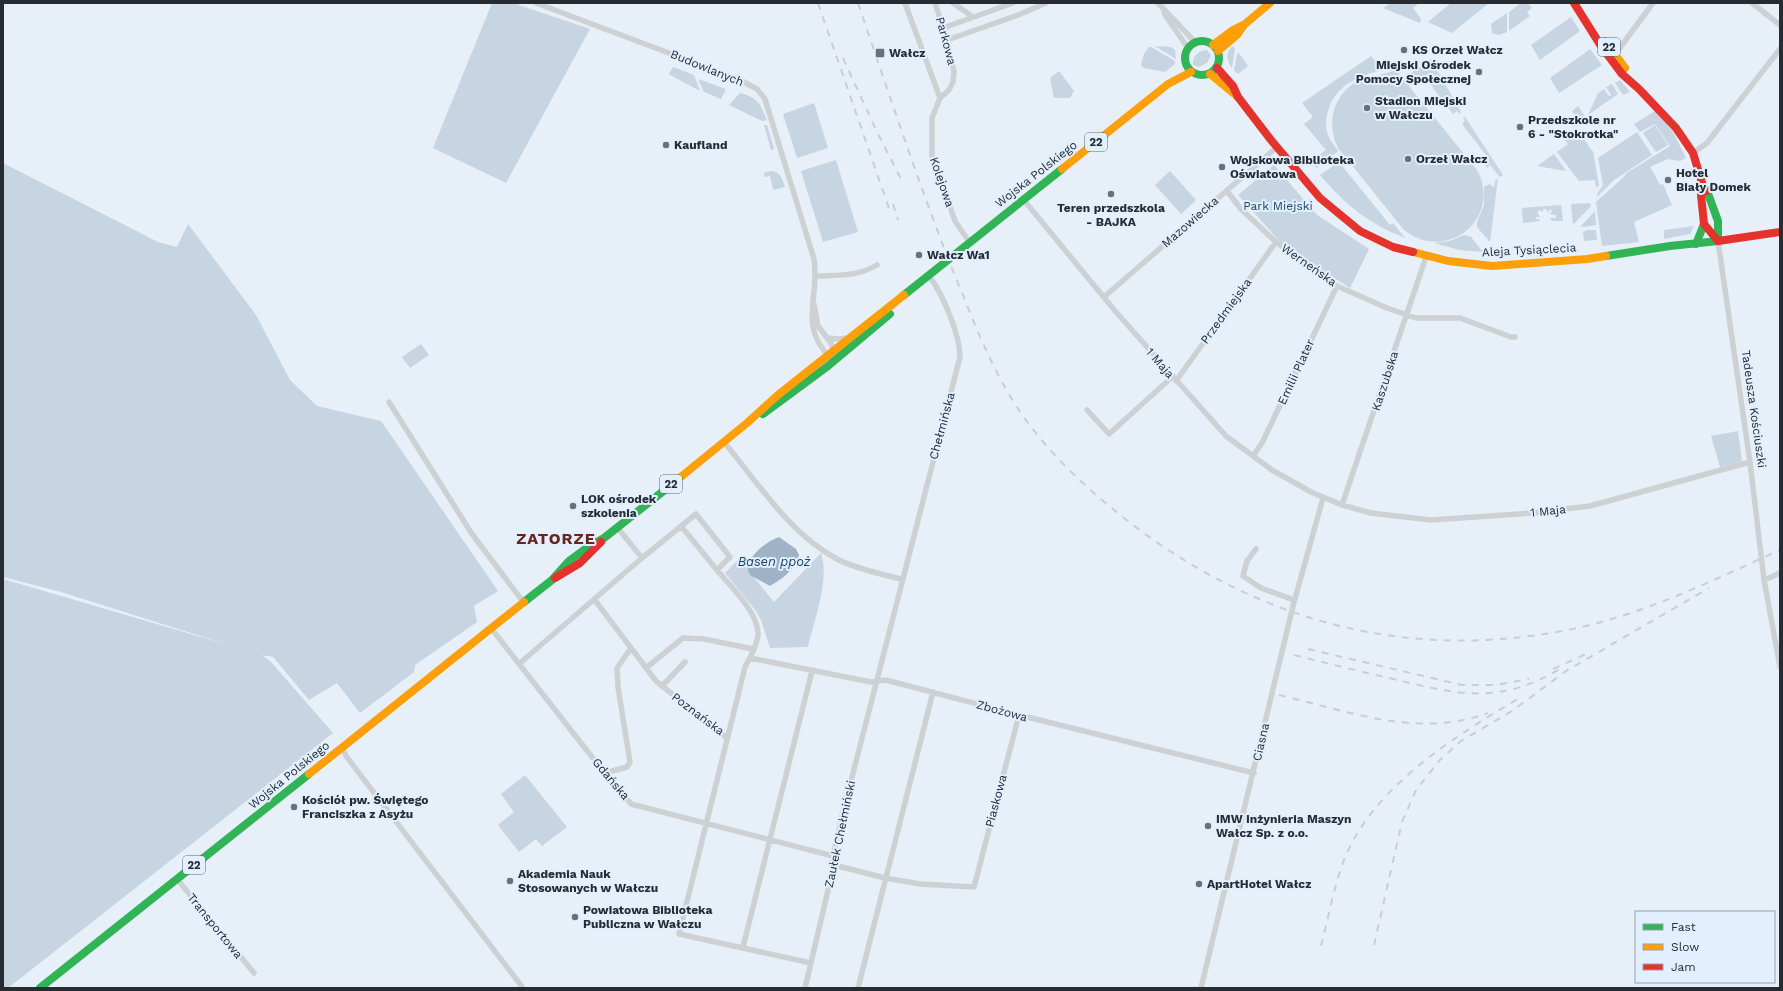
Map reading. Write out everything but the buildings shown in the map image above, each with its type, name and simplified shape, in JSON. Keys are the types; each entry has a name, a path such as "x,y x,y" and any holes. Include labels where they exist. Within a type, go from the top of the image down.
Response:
{"main road":[{"path":"1216,48 1233,30 1245,24 1270,3"},
{"name":"Tadeusza Kościuszki","path":"1574,3 1601,46 1622,74 1639,89 1676,128 1693,153 1703,186 1709,194 1718,221 1718,241"},
{"name":"Tadeusza Kościuszki","path":"1581,3 1613,53 1639,89"},
{"path":"1201,41 1216,48 1219,62 1217,68 1210,74 1204,76 1191,72 1184,59 1188,48 1195,42 1201,41"},
{"name":"Wojska Polskiego","path":"40,988 524,603 552,580 569,561 588,547 604,538 750,421 762,416 783,401 853,336 1168,84 1186,65"},
{"name":"Aleja Tysiąclecia","path":"1217,68 1233,86 1238,97 1277,147 1320,198 1360,231 1393,247 1426,257 1471,265 1509,265 1587,259 1670,246 1696,244 1780,232"},
{"name":"Wojska Polskiego","path":"1168,84 1191,72"},
{"name":"Aleja Tysiąclecia","path":"1210,74 1238,97"},
{"name":"Tadeusza Kościuszki","path":"1703,186 1701,195 1704,224"},
{"path":"1696,244 1704,224 1718,241"},
{"name":"Wojska Polskiego","path":"833,355 877,326 919,284"}],"street":[{"name":"Budowlanych","path":"536,3 738,79 757,89 766,99 814,259 815,276 812,317 814,336 833,355"},
{"path":"905,3 940,98"},
{"name":"Parkowa","path":"935,3 947,40 954,72 953,82 949,90 940,98"},
{"name":"Parkowa","path":"953,3 972,17"},
{"path":"943,28 1014,3"},
{"path":"947,40 1046,3"},
{"path":"1158,3 1195,42"},
{"path":"1601,46 1613,53 1623,45 1653,3"},
{"path":"1752,3 1780,25"},
{"path":"1164,10 1165,15 1188,48"},
{"path":"1693,153 1712,136 1780,49"},
{"name":"Kolejowa","path":"940,98 932,118 932,156 955,221 970,243"},
{"name":"Mazowiecka","path":"1104,297 1277,147"},
{"name":"Werneńska","path":"1227,191 1241,209 1276,242 1337,286 1416,318 1460,318 1511,337 1515,337"},
{"name":"1 Maja","path":"1023,199 1174,379 1226,436 1272,470 1323,498 1342,505 1371,513 1430,520 1532,513 1590,506 1750,462"},
{"name":"Tadeusza Kościuszki","path":"1718,241 1750,462 1764,580 1780,667"},
{"name":"Przedmiejska","path":"1087,410 1109,434 1174,379 1276,242"},
{"name":"Kaszubska","path":"1342,505 1426,257"},
{"path":"815,276 852,275 865,272 877,265"},
{"name":"Chełmińska","path":"877,681 960,357 957,336 938,289 929,276"},
{"name":"Emilii Plater","path":"1253,456 1262,443 1337,286"},
{"name":"Budowlanych","path":"814,304 818,326 827,338 833,355"},
{"path":"827,338 839,340 853,336"},
{"path":"389,402 472,534 524,603"},
{"path":"724,442 784,514 804,536 822,550 839,560 902,579"},
{"name":"Ciasna","path":"1201,988 1254,773 1294,600 1323,498"},
{"path":"520,663 642,558 696,514 730,557 717,570"},
{"name":"Poznańska","path":"594,599 646,668 662,686 727,738 745,667 758,636 757,625 754,615 681,526"},
{"path":"618,527 642,558"},
{"path":"1256,549 1247,561 1243,576 1261,588 1294,600"},
{"path":"1764,580 1780,573"},
{"name":"Gdańska","path":"491,628 631,804 833,856"},
{"path":"646,668 683,638 704,639 753,649"},
{"path":"605,773 627,767 630,762 618,687 617,668 631,648"},
{"name":"Zbożowa","path":"750,658 871,682 886,680 1019,715 1254,773"},
{"path":"662,686 685,662"},
{"path":"743,947 812,671"},
{"name":"Zaułek Chełmiński","path":"805,988 834,865 833,856 877,681"},
{"path":"858,988 933,692"},
{"name":"Piaskowa","path":"886,878 920,884 974,887 1019,715"},
{"path":"727,738 679,934 811,963"},
{"path":"342,747 346,756 403,832 523,988"},
{"path":"834,865 886,878"},
{"name":"Transportowa","path":"177,879 254,973"}],"green space":[{"path":"492,3 513,3 590,29 506,183 433,148"},
{"path":"1391,3 1419,3 1413,8 1421,19 1420,23 1383,8"},
{"path":"1451,3 1489,3 1452,33 1428,22"},
{"path":"1521,3 1528,3 1532,8 1527,12 1530,16 1509,31 1509,12"},
{"path":"1507,13 1507,32 1499,35 1492,33 1491,24"},
{"path":"1571,17 1580,31 1540,60 1531,45"},
{"path":"1155,46 1171,47 1175,50 1176,59"},
{"path":"1233,46 1235,49 1232,68 1229,62 1228,54 1230,48"},
{"path":"1149,47 1175,61 1175,64 1165,72 1144,68 1141,65 1144,54"},
{"path":"1590,49 1602,65 1559,93 1550,78"},
{"path":"1207,50 1211,55 1207,63 1199,67 1193,65 1196,54"},
{"path":"1239,53 1248,66 1238,74 1234,70 1237,54"},
{"path":"1371,56 1380,66 1400,62 1404,67 1401,69 1398,66 1366,75 1356,79 1339,91 1332,100 1326,123 1326,129 1329,137 1338,151 1317,168 1310,162 1326,150 1304,124 1313,117 1302,103"},
{"path":"1431,59 1461,112 1460,114 1457,111 1453,114 1427,80 1420,85 1411,73"},
{"path":"673,67 694,75 700,91 669,74"},
{"path":"1396,70 1477,170 1483,188 1483,204 1477,219 1466,231 1453,239 1437,242 1421,239 1404,230 1338,148 1334,138 1332,119 1334,109 1344,92 1351,85 1360,80"},
{"path":"1059,71 1074,91 1070,98 1054,98 1050,78"},
{"path":"698,79 726,89 721,99 704,92"},
{"path":"1620,80 1630,92 1623,95 1615,83"},
{"path":"1612,84 1618,94 1588,115 1598,93 1604,89 1609,96 1611,95 1606,87"},
{"path":"740,93 755,99 758,102 767,120 762,121 729,105"},
{"path":"814,103 828,148 797,158 783,114"},
{"path":"1578,106 1586,118 1584,124 1579,123 1572,111"},
{"path":"1655,111 1673,132 1686,158 1680,161 1668,159 1650,167 1660,185 1663,184 1672,205 1634,222 1639,242 1602,246 1596,202 1625,176 1625,174 1670,146 1655,124 1640,132 1634,124"},
{"path":"1465,117 1503,175 1500,177 1490,165 1487,168 1484,163 1489,159 1462,124 1465,121 1463,118"},
{"path":"764,125 767,125 774,148 773,150 771,150"},
{"path":"1655,125 1668,145 1656,152 1643,133"},
{"path":"1578,130 1593,151 1599,186 1596,187 1595,180 1579,181 1557,152 1568,144 1565,140"},
{"path":"1637,132 1652,155 1614,180 1597,197 1597,194 1603,185 1598,158"},
{"path":"1554,154 1566,171 1537,166"},
{"path":"836,160 858,232 823,242 801,171"},
{"path":"1339,162 1390,225 1393,223 1405,238 1379,226 1358,212 1339,196 1320,175"},
{"path":"3,163 158,242 177,247 188,224 256,315 290,380 317,406 381,421 498,591 474,606 477,622 415,665 414,672 360,713 337,683 309,700 273,657 262,655 271,662 333,733 8,988 3,988 3,579 232,646 61,592 3,577"},
{"name":"Park Miejski","path":"1274,165 1317,215 1369,249 1350,288 1282,244 1238,195"},
{"path":"770,171 776,172 782,178 785,187 773,190 770,176 764,177 764,173"},
{"path":"1170,171 1196,200 1181,214 1155,185"},
{"path":"1498,178 1490,242 1477,227 1477,222 1484,205 1484,187 1490,184 1494,188 1495,181"},
{"path":"1590,203 1591,206 1573,225 1571,204"},
{"path":"1561,205 1563,221 1551,220 1550,218 1556,218 1556,215 1550,214 1552,211 1550,209 1548,213 1546,209 1543,209 1542,212 1540,210 1537,212 1540,217 1536,217 1536,219 1539,219 1540,221 1523,223 1522,208"},
{"path":"1595,211 1596,225 1581,226"},
{"path":"1694,226 1690,234 1664,239 1664,230"},
{"path":"1587,230 1596,230 1597,240 1584,241 1583,232"},
{"path":"1464,235 1471,237 1483,252 1459,250 1434,243 1450,241"},
{"path":"421,344 429,355 410,368 402,357"},
{"path":"1738,431 1742,461 1720,467 1711,436"},
{"path":"821,553 824,575 820,600 808,647 770,648 761,620 756,611 725,573 739,559 774,602"},
{"path":"525,775 567,827 542,846 536,839 519,852 498,825 514,812 501,794"}],"water":[{"name":"Basen ppoż","path":"779,537 796,549 799,555 791,570 784,577 770,586 750,575 746,565 760,548"}],"railway":[{"path":"818,3 891,214"},
{"path":"858,3 938,233 987,352 1013,401 1023,417 1059,460 1100,498 1164,547 1215,578 1269,603 1324,622 1381,634 1440,640 1500,639 1562,631 1619,617 1646,608 1700,586 1780,550"},
{"path":"843,58 879,136 902,181"},
{"path":"893,204 898,220"},
{"path":"1374,945 1402,822 1416,790 1440,760 1461,741 1512,711 1566,671 1709,588"},
{"path":"1308,649 1462,685 1496,685 1529,679"},
{"path":"1553,669 1586,654"},
{"path":"1294,655 1435,689 1456,692 1496,692 1516,688 1537,681 1560,669"},
{"path":"1279,695 1357,715 1409,723 1436,723 1462,720 1488,713"},
{"path":"1321,946 1335,889 1346,855 1360,829 1377,806 1398,784 1446,745 1521,697"}],"traffic: fast":[{"path":"1205,41 1212,43 1217,48 1219,58 1217,68 1212,73 1199,75 1192,73 1187,68 1185,55 1187,48 1192,43 1205,41"},
{"path":"904,295 1062,169"},
{"path":"1707,191 1718,221 1718,241"},
{"path":"1696,244 1704,224"},
{"path":"1606,256 1670,246 1718,241"},
{"path":"763,414 828,366 890,314"},
{"path":"524,602 552,580 569,561 588,547 604,538 666,489"},
{"path":"40,988 309,774"}],"traffic: slow":[{"path":"1213,45 1233,30 1245,24 1270,3"},
{"path":"1218,51 1237,35 1244,25"},
{"path":"1605,41 1625,68"},
{"path":"1062,169 1168,84 1191,72"},
{"path":"1210,74 1238,97"},
{"path":"1413,252 1448,261 1492,266 1587,259 1606,256"},
{"path":"666,489 747,423 778,395 904,295"},
{"path":"309,774 524,602"}],"traffic: jam":[{"path":"1574,3 1601,46 1622,74 1639,89 1676,128 1693,153 1703,186 1707,191"},
{"path":"1217,68 1233,86 1238,97 1271,140 1320,198 1360,231 1393,247 1413,252"},
{"path":"1703,186 1701,195 1704,224 1718,241"},
{"path":"1718,241 1780,232"},
{"path":"555,578 580,563 601,542"}],"place":[{"name":"KS Orzeł Wałcz","path":"1404,50"},
{"name":"Wałcz","path":"880,53"},
{"name":"Miejski Ośrodek Pomocy Społecznej","path":"1479,72"},
{"name":"Stadion Miejski w Wałczu","path":"1367,108"},
{"name":"Przedszkole nr 6 - \"Stokrotka\"","path":"1520,127"},
{"name":"Kaufland","path":"666,145"},
{"name":"Orzeł Wałcz","path":"1408,159"},
{"name":"Wojskowa Biblioteka Oświatowa","path":"1222,167"},
{"name":"Hotel Biały Domek","path":"1668,180"},
{"name":"Teren przedszkola - BAJKA","path":"1111,194"},
{"name":"Wałcz Wa1","path":"919,255"},
{"name":"LOK ośrodek szkolenia","path":"573,506"},
{"name":"Kościół pw. Świętego Franciszka z Asyżu","path":"294,807"},
{"name":"IMW Inżynieria Maszyn Wałcz Sp. z o.o.","path":"1208,826"},
{"name":"Akademia Nauk Stosowanych w Wałczu","path":"510,881"},
{"name":"ApartHotel Wałcz","path":"1199,884"},
{"name":"Powiatowa Biblioteka Publiczna w Wałczu","path":"575,917"}],"district":[{"name":"ZATORZE","path":"556,538"}]}
